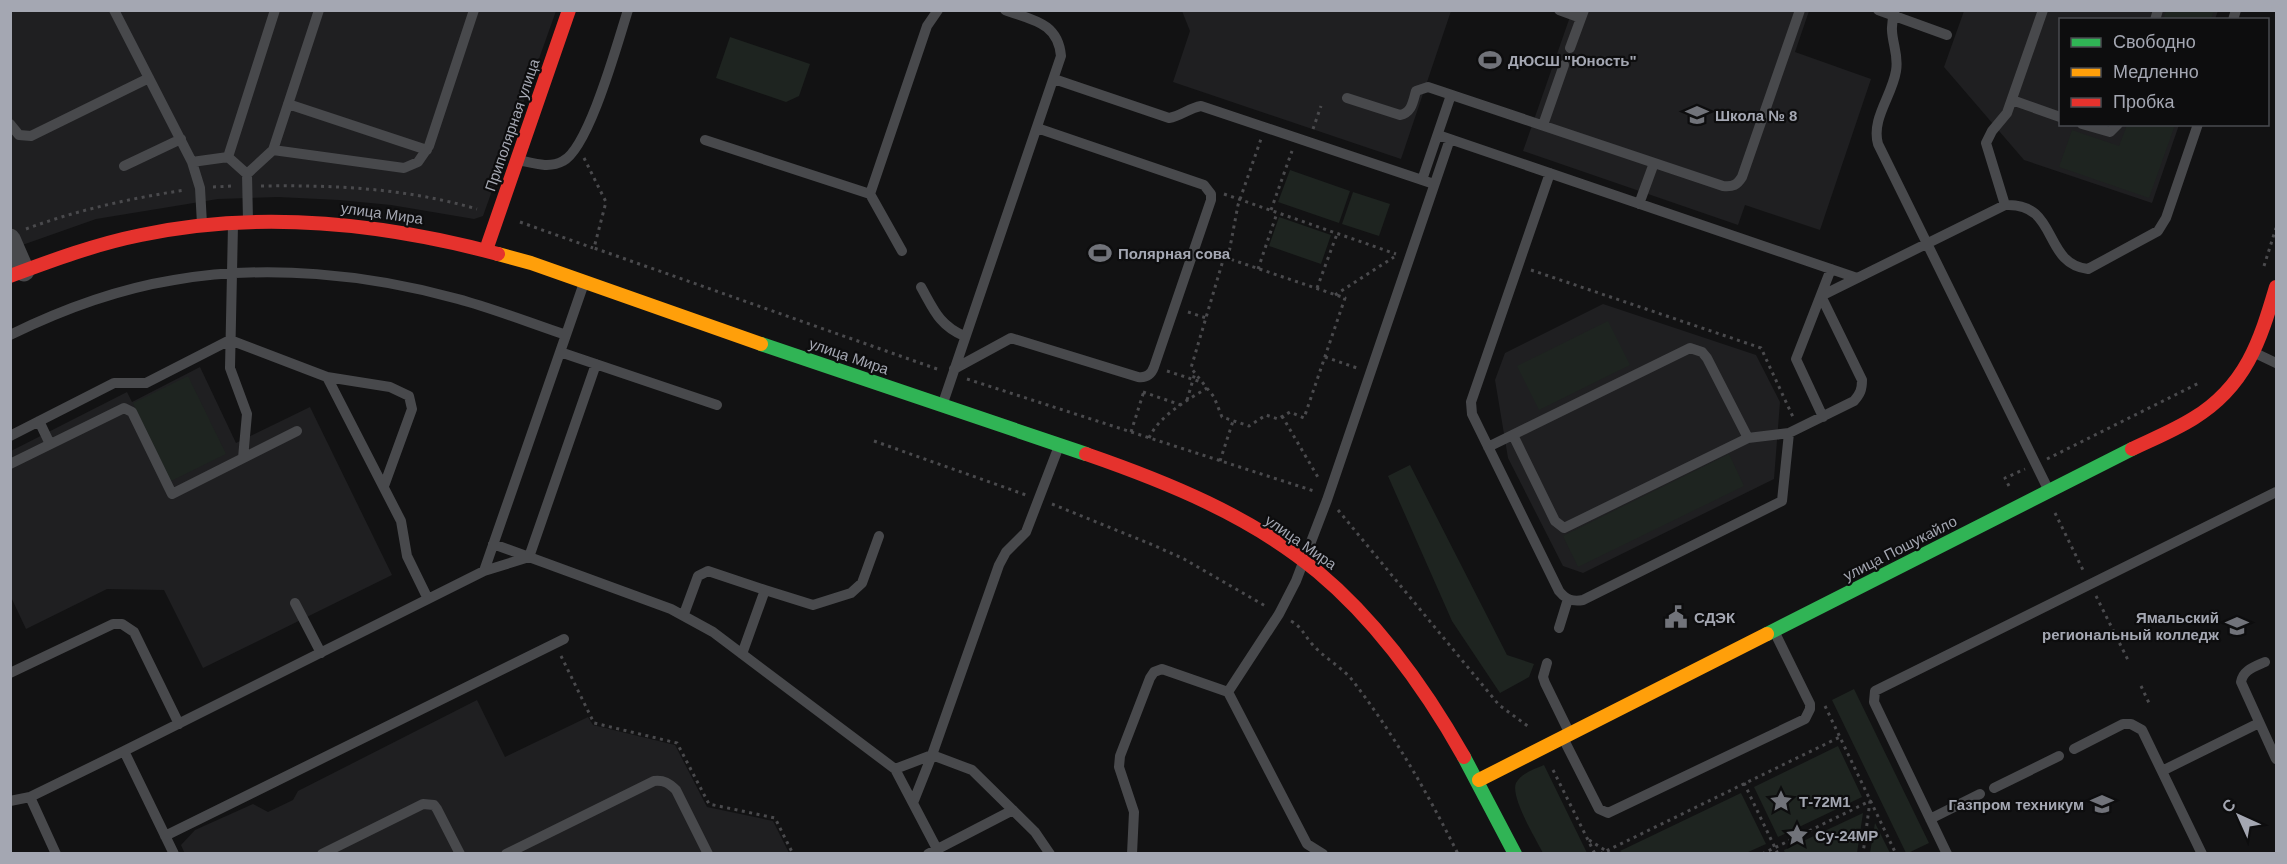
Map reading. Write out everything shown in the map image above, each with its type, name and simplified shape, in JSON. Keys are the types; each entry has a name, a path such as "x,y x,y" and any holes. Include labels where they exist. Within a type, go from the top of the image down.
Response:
{"street":[{"name":"Приполярная улица","path":"486,250 569,10"},
{"name":"улица Мира","path":"17,273 80,250 123,238 202,224 301,221 381,228 486,250 1137,474 1208,504 1264,534 1304,560 1338,590 1390,645 1419,681 1443,717 1479,780 1515,854"},
{"path":"10,239 17,273"},
{"name":"улица Пошукайло","path":"1479,780 2211,408 2234,386 2255,352 2272,314 2277,287"}],"lane":[{"path":"114,10 192,162 200,188 202,224"},
{"path":"228,157 275,10"},
{"path":"247,174 273,150 319,10"},
{"path":"273,150 404,168 418,162 427,150 474,10"},
{"path":"518,160 552,165 563,161 579,145 588,127 628,10"},
{"path":"870,194 927,26 938,10"},
{"path":"942,406 1061,56 1060,44 1055,33 1035,15 1005,10"},
{"path":"1559,10 1582,14 1570,48"},
{"path":"1347,98 1400,115 1407,112 1416,91 1423,87 1731,187 1738,184 1742,177 1800,10"},
{"path":"1878,10 1894,13 1947,35"},
{"path":"2005,205 1986,143 1992,130 2004,118 2012,100 2043,10"},
{"path":"1894,13 1891,33 1897,68 1877,126 1876,136 1926,243 2049,491"},
{"path":"1544,126 1564,65"},
{"path":"10,124 19,135 31,136 149,78"},
{"path":"1054,79 1169,118 1178,117 1193,107 1201,106 1434,184"},
{"path":"1422,180 1451,95"},
{"path":"2012,100 2059,116"},
{"path":"288,104 427,150"},
{"path":"2088,126 2105,132 2116,129 2117,126"},
{"path":"1821,296 2005,205 2018,204 2033,211 2042,221 2060,253 2079,268 2088,268 2158,231 2166,218 2197,126"},
{"path":"953,372 1011,338 1144,378 1152,371 1174,308 1211,200 1209,189 1204,185 1037,128"},
{"path":"1438,135 1857,278"},
{"path":"124,166 181,139"},
{"path":"1228,692 1280,614 1304,560 1327,500 1450,139"},
{"path":"705,140 870,194 902,251"},
{"path":"192,162 228,157 247,174 248,221"},
{"path":"1640,204 1654,163"},
{"path":"1550,173 1471,402 1472,414 1560,591 1568,599 1583,600 1779,504 1784,496 1794,431"},
{"path":"233,222 231,375 247,414 243,458"},
{"path":"1823,417 1796,359 1831,269"},
{"path":"10,335 59,314 134,290 173,280 231,273 315,275 410,288 459,299 566,335"},
{"path":"484,572 584,282"},
{"path":"921,286 938,318 951,330 964,336"},
{"path":"1513,435 1555,521 1564,528 1748,438 1794,431 1854,401 1860,395 1862,380 1821,296"},
{"path":"10,436 114,383 142,385 230,340 327,377 390,387 409,396 412,409 384,486"},
{"path":"1488,447 1690,348 1702,352 1707,358 1748,438"},
{"path":"560,352 717,405"},
{"path":"2255,352 2277,363"},
{"path":"529,557 596,364"},
{"path":"327,377 401,521 407,556 428,599"},
{"path":"10,464 124,408 132,412 172,494 297,431"},
{"path":"39,422 50,444"},
{"path":"913,803 999,565 1006,552 1026,532 1059,446"},
{"path":"1947,854 1874,702 1875,691 2277,492"},
{"path":"684,614 698,576 708,570 813,605 852,593 862,583 879,537"},
{"path":"493,544 684,614 742,654 896,769 913,803 932,851 1013,810"},
{"path":"10,801 30,797 484,572 529,557"},
{"path":"742,654 765,590"},
{"path":"1559,628 1568,599"},
{"path":"295,603 321,653"},
{"path":"10,660 13,672 113,624 122,624 134,632 179,724"},
{"path":"1547,663 1545,683 1599,809 1608,813 1805,719 1810,704 1774,631"},
{"path":"165,836 559,641"},
{"path":"2265,662 2247,671 2242,676 2241,682 2277,759"},
{"path":"1132,854 1134,812 1119,767 1120,756 1150,678 1154,672 1162,669 1228,692 1306,844 1323,854"},
{"path":"2074,749 2123,724 2131,723 2142,730 2202,854"},
{"path":"2162,771 2259,723"},
{"path":"124,751 174,854"},
{"path":"896,769 932,755 968,767 1013,810 1042,841 1050,854"},
{"path":"1994,788 2059,756"},
{"path":"506,854 654,781 670,784 676,790 708,854"},
{"path":"1930,819 1980,794"},
{"path":"30,797 56,854"},
{"path":"322,854 423,804 429,804 437,809 460,854"}],"path":[{"path":"1228,258 1240,200 1265,127"},
{"path":"579,145 606,202 594,248"},
{"path":"1271,210 1292,151"},
{"path":"1220,193 1398,255 1335,295"},
{"path":"1258,269 1277,213"},
{"path":"498,215 953,372 1317,492 1320,480 1282,417"},
{"path":"2262,272 2277,228"},
{"path":"1317,289 1337,234"},
{"path":"1224,257 1228,258 1345,298 1304,418 1290,412 1278,419 1266,415 1249,426 1222,417 1214,397 1191,368 1224,257"},
{"path":"1518,266 1761,348 1794,431"},
{"path":"1174,308 1206,318"},
{"path":"1325,357 1370,373"},
{"path":"1131,432 1152,371 1203,383"},
{"path":"1186,401 1195,373"},
{"path":"2019,506 2005,478 2202,381"},
{"path":"1149,438 1154,428 1186,401 1207,388"},
{"path":"1220,461 1233,421"},
{"path":"874,441 1039,499 1116,529 1174,555 1301,627 1312,644 1351,679 1408,760 1458,854"},
{"path":"1327,500 1499,705 1527,725 1554,772 1595,854"},
{"path":"2054,512 2128,660"},
{"path":"559,641 594,723 677,742 709,804 776,818 793,854"},
{"path":"2140,686 2150,705"},
{"path":"1822,698 1896,854"},
{"path":"1600,854 1840,737"},
{"path":"1744,783 1778,854"},
{"path":"1762,854 1870,801"},
{"path":"1863,854 1870,801"},
{"path":"1587,839 1611,854"}],"shaded area":[{"path":"2166,10 2214,11 2211,18 2163,18"},
{"path":"11,11 556,11 483,216 474,219 391,205 339,200 278,197 218,199 96,219 11,249"},
{"path":"1182,11 1451,11 1401,159 1173,82 1190,31"},
{"name":"Школа № 8","path":"1572,11 1809,11 1795,52 1871,79 1820,230 1745,205 1738,225 1523,151"},
{"path":"1964,11 2218,11 2215,18 2059,18 2059,126 2179,126 2152,203 2024,160 1944,67"},
{"path":"730,37 810,64 799,96 786,102 716,78"},
{"path":"2127,126 2175,126 2149,198 2059,167 2072,130 2119,146"},
{"path":"1290,170 1350,191 1339,223 1278,202"},
{"path":"1353,192 1390,204 1379,236 1342,224"},
{"path":"1279,217 1331,235 1321,264 1269,246"},
{"path":"1603,304 1756,355 1780,402 1774,479 1583,573 1563,566 1508,458 1495,380 1505,353"},
{"path":"1608,321 1630,365 1539,410 1517,366"},
{"path":"200,367 236,443 310,407 392,575 203,668 164,590 107,589 26,629 11,597 11,451 127,392 132,402"},
{"path":"188,376 226,454 171,481 133,403"},
{"path":"1729,454 1744,486 1578,567 1563,536"},
{"path":"1410,465 1507,655 1534,664 1529,677 1500,693 1452,621 1388,476"},
{"path":"1854,689 1929,843 1908,853 1832,700"},
{"path":"477,700 505,757 588,717 593,725 675,745 707,807 773,821 789,853 185,854 181,845 195,830 253,804 268,812 293,800 298,791"},
{"path":"1838,746 1862,797 1778,837 1754,787"},
{"path":"1544,765 1587,853 1543,853 1525,818 1517,798 1516,783 1525,774"},
{"path":"1741,793 1766,844 1746,853 1624,854 1620,851"},
{"path":"1863,813 1857,853 1785,853 1784,850"},
{"path":"1875,823 1890,853 1870,853"}],"traffic: fast":[{"path":"761,344 1086,454"},
{"path":"1767,634 2132,449"},
{"path":"1464,757 1515,854"}],"traffic: slow":[{"path":"498,254 531,263 761,344"},
{"path":"1479,780 1767,634"}],"traffic: jam":[{"path":"486,250 569,10"},
{"path":"10,276 75,253 124,239 185,227 230,223 275,222 365,228 410,234 498,254"},
{"path":"2132,449 2194,418 2226,392 2249,361 2264,326 2276,287"},
{"path":"1086,454 1147,476 1237,517 1292,552 1318,572 1381,635 1417,682 1464,757"}],"place":[{"name":"ДЮСШ \"Юность\"","path":"1490,60"},
{"name":"Школа № 8","path":"1697,115"},
{"name":"Полярная сова","path":"1100,253"},
{"name":"СДЭК","path":"1676,617"},
{"name":"Ямальский региональный колледж","path":"2237,626"},
{"name":"Т-72М1","path":"1781,801"},
{"name":"Газпром техникум","path":"2102,804"},
{"name":"Су-24МР","path":"1797,835"}]}
